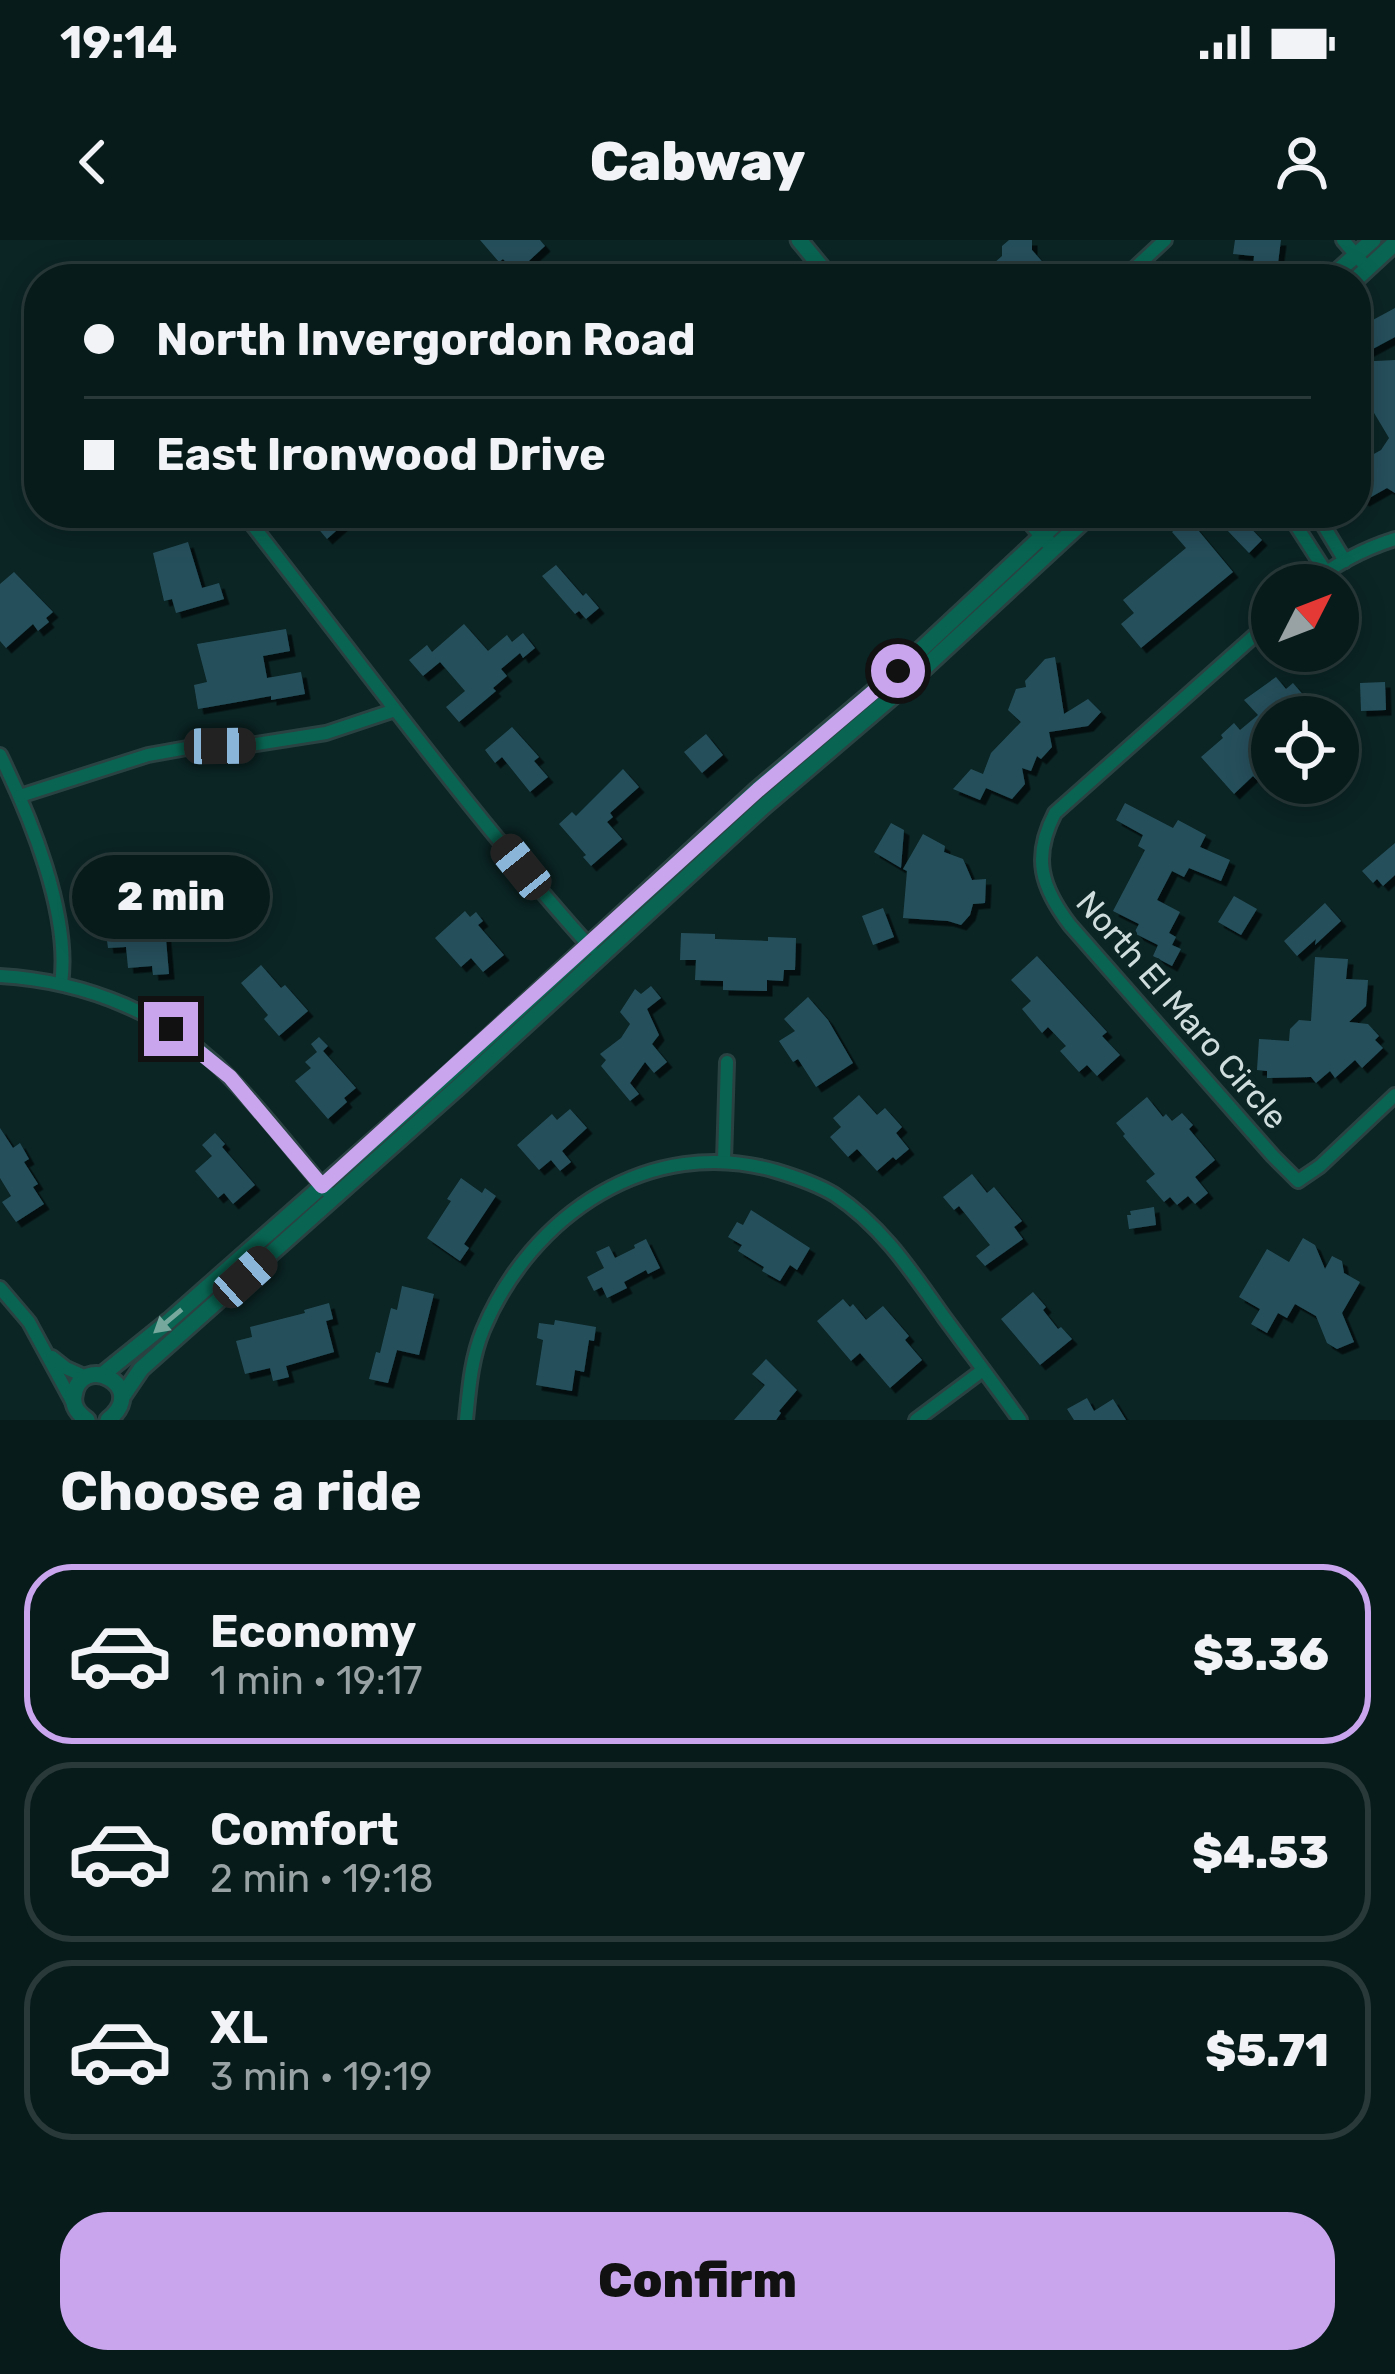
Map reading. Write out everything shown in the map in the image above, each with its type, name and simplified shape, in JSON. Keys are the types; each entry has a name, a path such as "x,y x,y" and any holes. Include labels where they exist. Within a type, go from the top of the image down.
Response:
{"street":[{"path":"799,240 819,264"},
{"path":"1139,264 1165,240"},
{"path":"255,528 521,867 594,950"},
{"path":"1035,528 1047,542"},
{"path":"117,1412 140,1369 328,1192 594,950 907,684 1057,528"},
{"path":"1047,542 1069,528"},
{"path":"1298,528 1321,564"},
{"path":"1325,528 1345,561"},
{"path":"1340,564 1395,539"},
{"name":"North El Maro Circle","path":"1251,638 1055,813 1043,836 1042,875 1054,904 1072,927 1298,1180 1320,1166 1395,1095"},
{"path":"20,796 148,755 326,733 395,710"},
{"path":"0,755 45,868 63,946 61,983"},
{"path":"0,976 61,983 107,997 189,1042 230,1077 328,1192"},
{"path":"724,1161 728,1063"},
{"path":"466,1420 482,1332 518,1266 543,1238 569,1213 624,1181 674,1166 724,1161 788,1174 831,1192 850,1206 884,1236 1020,1420"},
{"path":"83,1416 75,1389 169,1321 328,1192"},
{"path":"0,1288 28,1322 58,1381 83,1416"},
{"path":"46,1352 66,1369 116,1382 117,1412"},
{"path":"916,1420 983,1370"}],"building":[{"path":"480,240 540,240 545,246 526,264 499,262"},
{"path":"1009,240 1032,240 1032,250 1044,264 993,264 1002,256 1002,246"},
{"path":"1235,240 1281,240 1278,264 1253,264 1254,256 1233,254"},
{"path":"1395,308 1395,337 1371,350 1371,321"},
{"path":"1395,360 1395,493 1387,488 1371,497 1371,456 1389,438 1371,408 1371,361"},
{"path":"318,528 339,528 327,539"},
{"path":"1196,528 1233,572 1141,648 1121,624 1134,613 1123,600 1186,548 1172,532"},
{"path":"1251,528 1262,540 1249,553 1226,529"},
{"path":"188,542 202,588 219,583 224,599 176,613 172,599 164,601 153,553"},
{"path":"556,565 599,608 586,619 579,611 575,614 542,576"},
{"path":"14,572 53,612 38,631 33,624 6,648 0,641 0,584"},
{"path":"464,624 488,651 507,635 512,642 523,633 535,648 523,658 520,653 501,669 507,676 493,688 496,691 459,722 446,707 465,691 440,662 423,676 409,660 427,645 432,652"},
{"path":"286,629 290,651 263,656 267,678 301,672 305,694 198,709 194,685 207,682 197,644"},
{"path":"1055,657 1064,714 1088,699 1101,712 1088,726 1049,732 1052,747 1041,759 1037,756 1031,771 1022,768 1025,784 1012,799 986,788 980,800 953,789 971,769 983,774 991,753 1021,722 1008,710 1016,689 1026,687 1025,681 1045,659"},
{"path":"1276,677 1286,689 1293,683 1304,696 1251,696 1251,708 1244,700"},
{"path":"1385,682 1386,710 1361,711 1360,683"},
{"path":"1251,721 1251,778 1234,794 1201,757 1234,723 1240,730"},
{"path":"512,727 539,757 534,761 548,777 530,792 502,757 495,763 485,750"},
{"path":"706,734 723,755 702,773 684,752"},
{"path":"623,769 639,787 610,813 613,817 607,822 622,839 591,866 559,824 572,812 576,816"},
{"path":"1125,803 1173,828 1178,820 1206,835 1200,847 1230,860 1221,881 1189,868 1184,877 1172,871 1157,900 1180,912 1169,933 1176,937 1172,945 1181,949 1172,966 1153,956 1158,945 1134,933 1139,924 1113,911 1145,850 1138,846 1143,835 1116,820"},
{"path":"891,823 904,830 901,868 874,852"},
{"path":"923,834 945,846 944,852 963,859 972,880 986,879 985,903 973,904 961,925 903,918 907,871 903,869"},
{"path":"1395,843 1395,875 1383,886 1377,879 1373,883 1362,871"},
{"path":"235,863 245,889 222,897 213,871"},
{"path":"1234,896 1257,909 1241,935 1218,922"},
{"path":"1325,903 1341,921 1297,956 1284,941"},
{"path":"163,904 169,974 153,975 152,966 128,968 126,947 108,948 106,933 133,931 131,907"},
{"path":"883,908 894,937 873,945 862,916"},
{"path":"465,911 470,917 476,912 483,921 478,925 504,955 483,972 471,958 461,967 435,938"},
{"path":"681,933 715,934 715,939 796,938 795,970 784,970 783,981 767,980 767,991 723,990 723,981 695,980 696,960 680,960"},
{"path":"1037,956 1107,1032 1102,1036 1120,1055 1097,1076 1087,1065 1079,1072 1060,1051 1066,1046 1048,1027 1042,1033 1022,1009 1031,1001 1011,980"},
{"path":"1315,957 1348,959 1346,979 1368,980 1366,1006 1349,1022 1368,1024 1383,1048 1362,1068 1355,1060 1335,1078 1330,1071 1316,1083 1311,1077 1267,1078 1267,1071 1257,1070 1259,1039 1289,1041 1290,1029 1299,1020 1311,1021"},
{"path":"261,965 308,1011 279,1036 241,983"},
{"path":"651,986 661,998 647,1009 659,1035 652,1044 667,1062 654,1073 645,1062 630,1083 639,1094 630,1101 601,1066 606,1060 600,1054 630,1024 620,1012 635,989 641,994"},
{"path":"808,997 853,1063 816,1087 779,1041 795,1031 784,1019"},
{"path":"319,1037 328,1046 323,1051 356,1088 328,1119 295,1081 311,1068 305,1062 317,1052 311,1044"},
{"path":"859,1095 877,1115 885,1108 902,1127 896,1133 909,1149 877,1171 857,1149 848,1157 830,1137 841,1127 833,1118"},
{"path":"1147,1097 1163,1117 1166,1114 1172,1121 1182,1113 1215,1160 1195,1177 1208,1193 1195,1204 1188,1196 1177,1205 1170,1197 1164,1202 1146,1181 1155,1174 1116,1123"},
{"path":"570,1109 587,1128 562,1151 571,1162 560,1171 551,1160 539,1170 517,1145 552,1114 557,1120"},
{"path":"0,1128 13,1148 20,1143 29,1159 24,1162 38,1184 33,1187 44,1204 16,1222 2,1202 11,1196 0,1178"},
{"path":"215,1133 255,1185 233,1204 224,1193 218,1198 195,1171 212,1156 202,1145"},
{"path":"972,1174 987,1193 994,1187 1022,1221 1014,1227 1023,1239 985,1266 976,1256 990,1245 959,1206 954,1210 943,1197"},
{"path":"461,1178 482,1193 485,1188 496,1196 464,1244 469,1248 460,1261 427,1238"},
{"path":"1154,1207 1156,1225 1129,1229 1130,1211"},
{"path":"751,1210 810,1248 797,1270 790,1265 780,1281 738,1251 742,1245 728,1237 737,1222 743,1225"},
{"path":"1303,1238 1315,1245 1325,1269 1332,1256 1342,1261 1344,1273 1360,1282 1342,1313 1354,1342 1337,1349 1327,1343 1316,1316 1295,1304 1287,1318 1278,1313 1267,1333 1251,1324 1260,1309 1239,1297 1267,1249 1289,1262"},
{"path":"646,1239 660,1268 624,1282 627,1288 607,1298 602,1287 594,1291 587,1277 604,1268 596,1252 609,1246 615,1258"},
{"path":"402,1286 434,1294 419,1355 397,1350 388,1383 369,1379 391,1308 397,1310"},
{"path":"1033,1292 1058,1329 1072,1339 1040,1365 1001,1319"},
{"path":"843,1299 866,1320 883,1306 922,1360 890,1388 860,1353 851,1361 817,1321"},
{"path":"329,1303 333,1319 326,1321 334,1352 286,1366 289,1377 273,1381 270,1368 245,1374 236,1341 252,1337 250,1327"},
{"path":"555,1320 596,1327 584,1372 575,1370 572,1391 536,1385 543,1340 537,1338 539,1323 554,1325"},
{"path":"766,1359 797,1390 776,1420 734,1420 765,1385 752,1374"},
{"path":"1087,1398 1094,1411 1113,1399 1126,1420 1074,1420 1067,1409"}],"route":[{"path":"171,1029 230,1077 322,1186 758,790 898,671"}]}
